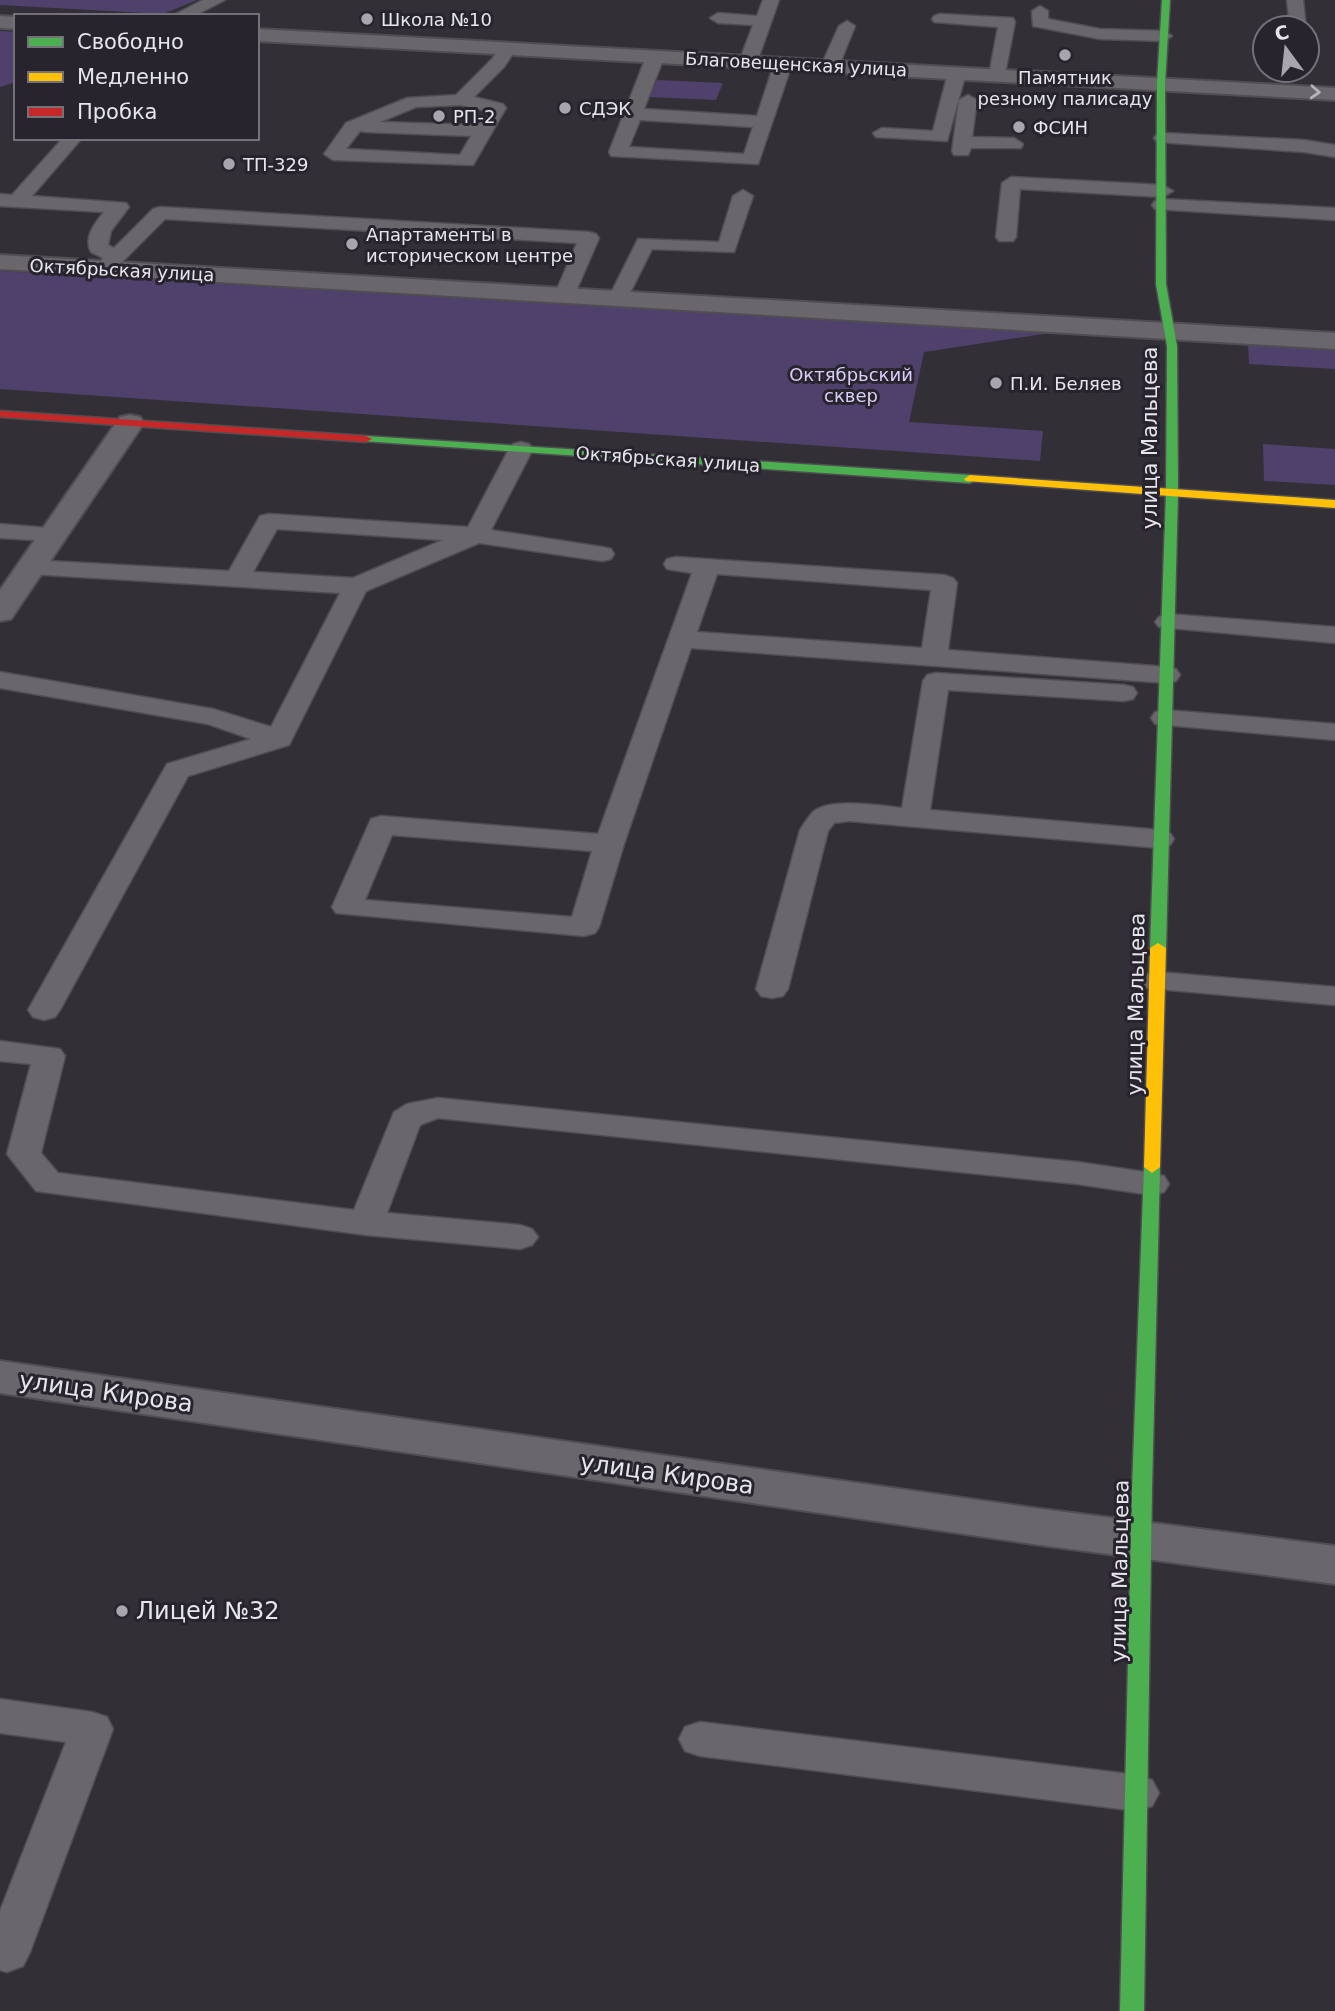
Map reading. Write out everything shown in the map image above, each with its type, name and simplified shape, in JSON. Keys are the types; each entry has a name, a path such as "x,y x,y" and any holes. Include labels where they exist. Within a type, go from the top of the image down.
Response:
{"street":[{"name":"улица Мальцева","path":"1132,2011 1160,839 1172,493 1170,331 1162,306 1161,84 1166,0"},
{"name":"Благовещенская улица","path":"259,35 1335,94"},
{"name":"Октябрьская улица","path":"0,262 109,262 564,296 1335,341"},
{"name":"Октябрьская улица","path":"0,414 1335,504"},
{"path":"0,612 51,534 130,423"},
{"name":"улица Кирова","path":"0,1377 1033,1527 1335,1565"}],"lane":[{"path":"185,14 217,0"},
{"path":"748,62 771,0"},
{"path":"940,19 1007,22 1040,16 1101,34 1164,36"},
{"path":"718,19 762,20"},
{"path":"998,75 1007,22"},
{"path":"830,66 847,26"},
{"path":"461,100 498,64 508,49"},
{"path":"655,57 618,152 751,160 783,64"},
{"path":"882,133 941,136 964,74"},
{"path":"964,74 962,146 1014,144"},
{"path":"461,100 497,108 466,161 333,154 352,127 414,102 461,100"},
{"path":"634,114 764,122"},
{"path":"352,127 484,131"},
{"path":"1163,138 1304,146 1335,151"},
{"path":"8,200 71,140"},
{"path":"1006,237 1011,183 1335,214"},
{"path":"618,299 645,243 727,248 743,196"},
{"path":"8,200 119,208 99,231 97,239 98,248 109,262 160,213 589,238 564,296"},
{"path":"30,567 356,586 476,535 521,449"},
{"path":"237,579 269,521 476,535 602,554"},
{"path":"0,531 51,534"},
{"path":"676,564 944,583 933,657"},
{"path":"609,844 381,825 347,907 584,927 609,844 706,566"},
{"path":"44,1010 177,770 278,739 356,586"},
{"path":"1168,622 1335,635"},
{"path":"681,639 933,657 1166,696 1335,732"},
{"path":"0,680 213,716 278,739"},
{"path":"915,818 936,681 1166,696"},
{"path":"772,989 814,830 825,817 849,812 1160,839"},
{"path":"1158,981 1335,996"},
{"path":"0,1051 49,1056 24,1154 48,1183 366,1223 520,1237"},
{"path":"366,1223 406,1119 419,1111 438,1108 1077,1173 1152,1184"},
{"path":"0,1716 92,1729 7,1952"},
{"path":"700,1739 1137,1793"}],"green space":[{"path":"0,0 197,0 163,14 0,5"},
{"path":"0,31 14,32 14,83 0,87"},
{"path":"657,80 723,83 716,100 649,97"},
{"name":"Октябрьский сквер","path":"0,271 1050,333 924,352 909,422 1043,431 1040,461 0,389"},
{"path":"1248,344 1335,350 1335,369 1249,364"},
{"path":"1263,444 1335,449 1335,485 1264,481"}],"traffic: fast":[{"path":"1158,948 1172,493 1172,346 1161,284 1161,84 1166,0"},
{"path":"366,439 970,479"},
{"path":"1132,2011 1142,1489 1152,1167"}],"traffic: slow":[{"path":"970,479 1335,504"},
{"path":"1152,1167 1158,948"}],"traffic: jam":[{"path":"0,414 366,439"}],"place":[{"name":"Школа №10","path":"367,19"},
{"name":"Памятник резному палисаду","path":"1065,55"},
{"name":"СДЭК","path":"565,108"},
{"name":"РП-2","path":"439,116"},
{"name":"ФСИН","path":"1019,127"},
{"name":"ТП-329","path":"229,164"},
{"name":"Апартаменты в историческом центре","path":"352,244"},
{"name":"П.И. Беляев","path":"996,383"},
{"name":"Лицей №32","path":"122,1611"}]}
